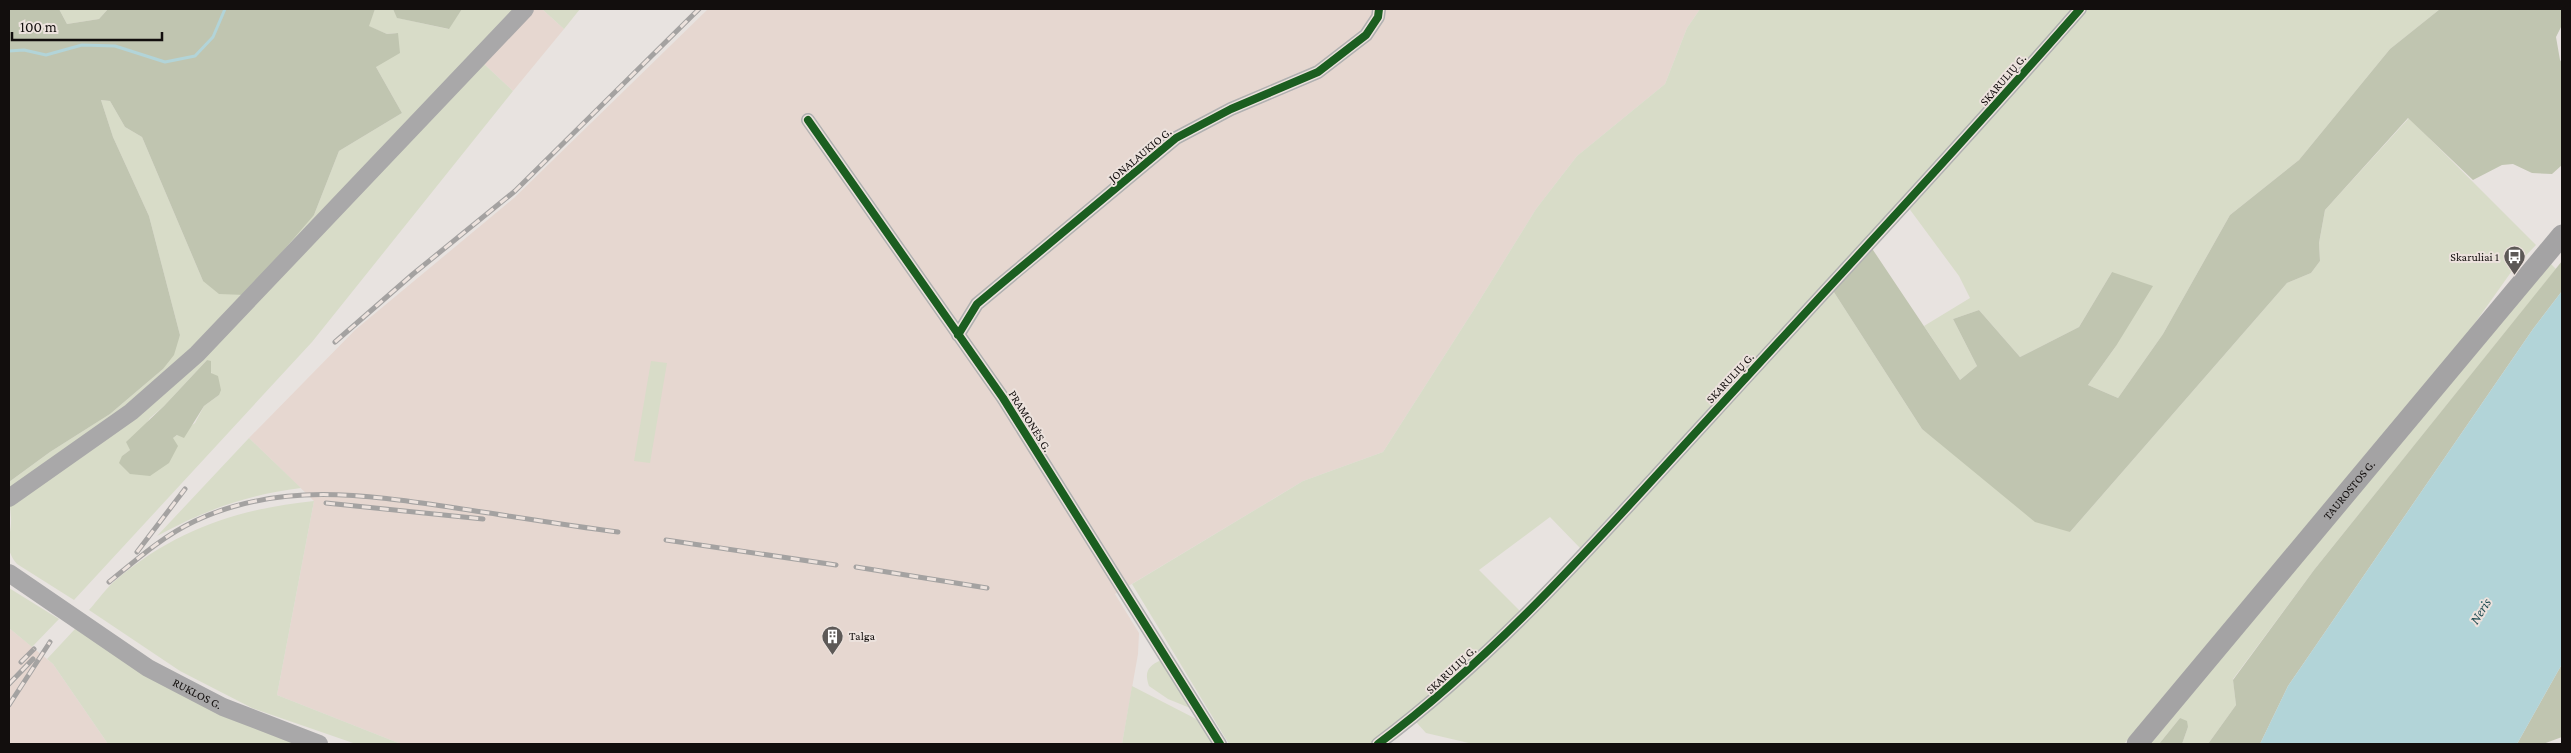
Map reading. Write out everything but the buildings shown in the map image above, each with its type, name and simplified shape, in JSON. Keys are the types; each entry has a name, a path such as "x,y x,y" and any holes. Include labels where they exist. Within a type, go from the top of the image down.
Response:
{"highway":[{"name":"TAUROSTOS G.","path":"2137,744 2562,235"}],"main road":[{"path":"11,498 131,412 197,354 525,9"},
{"name":"RUKLOS G.","path":"9,573 51,604 148,668 189,690 262,724 319,744"}],"street":[{"name":"JONALAUKIO G.","path":"958,335 977,304 1176,138 1231,109 1318,72 1366,35 1378,17 1380,9"},
{"name":"SKARULIŲ G.","path":"1380,744 1429,706 1532,610 1988,115 2080,9"},
{"name":"PRAMONĖS G.","path":"808,120 1008,406 1220,744"}],"shaded area":[{"path":"534,9 542,9 564,29 513,91 483,63"},
{"path":"708,9 1700,9 1687,28 1665,84 1577,156 1536,209 1383,452 1303,481 1115,594 1139,633 1138,654 1122,744 401,744 277,695 314,501 249,438 355,330 514,198"},
{"path":"9,628 53,664 108,744 9,744"}],"green space":[{"path":"9,9 59,9 67,24 99,19 108,9 375,9 369,26 387,34 398,33 400,53 376,67 402,113 339,151 314,215 245,295 219,294 203,281 142,137 125,127 110,101 101,100 113,137 149,216 180,335 174,355 163,369 110,414 50,452 9,482"},
{"path":"59,9 108,9 99,19 67,24"},
{"path":"375,9 393,9 398,18 448,29 462,9 534,9 483,63 513,91 312,342 74,600 17,564 12,558 9,547 11,518 9,482 50,452 110,414 163,369 180,335 149,216 113,137 101,100 110,101 125,127 142,137 203,281 314,215 339,151 402,113 376,67 397,33 387,34 368,26","holes":["207,360 219,395 204,406 195,423 173,438 122,456 130,450 150,418 164,406"]},
{"path":"393,9 462,9 449,29 397,18"},
{"path":"542,9 580,9 564,29"},
{"path":"1700,9 2072,9 1951,147 1580,548 1550,517 1479,570 1520,611 1439,688 1379,739 1369,744 1229,744 1132,584 1303,481 1383,452 1536,209 1577,156 1665,84 1687,28"},
{"path":"2088,9 2440,9 2390,49 2299,160 2230,215 2163,334 2118,398 2088,385 2116,346 2112,272 2079,327 2020,357 1979,310 1953,319 1977,366 1960,380 1924,326 1970,298 1959,276 1908,207"},
{"path":"2440,9 2562,9 2562,25 2556,37 2562,63 2562,165 2552,174 2532,173 2513,164 2502,165 2473,180 2408,118 2325,210 2319,243 2320,261 2311,273 2287,283 2070,532 2035,522 1922,429 1830,286 1869,244 1960,380 1977,366 1953,319 1979,310 2020,357 2079,327 2112,272 2153,286 2116,346 2088,385 2118,398 2163,334 2230,215 2299,160 2390,49"},
{"path":"2409,118 2536,245 2514,268 2470,330 2124,744 1473,744 1426,733 1416,722 1830,286 1922,429 2070,532 2287,283 2311,273 2320,261 2319,243 2325,210"},
{"path":"2562,261 2562,291 2533,329 2288,686 2260,744 2208,744 2236,705 2233,680 2314,570"},
{"path":"2550,263 2556,269 2314,570 2233,679 2236,705 2208,744 2182,744 2188,727 2180,718 2159,744 2150,744"},
{"path":"207,360 211,361 211,373 218,376 221,390 219,395 204,406 184,438 177,435 173,438 178,446 169,463 150,476 130,474 119,463 122,456 130,450 126,442 164,406"},
{"path":"651,361 667,363 650,463 634,461"},
{"path":"249,438 301,488 244,499 226,505 157,536"},
{"path":"314,501 277,695 401,744 356,744 252,708 180,671 89,610 117,579 162,547 186,534 234,516"},
{"path":"9,588 59,619 32,647 9,628"},
{"path":"75,629 135,666 301,744 108,744 53,664 47,659"},
{"path":"1161,660 1190,708 1168,699 1149,686 1148,670"},
{"path":"2562,664 2562,737 2543,744 2517,744"},
{"path":"1132,686 1202,722 1214,744 1122,744"},
{"path":"2180,718 2187,721 2188,727 2182,744 2159,744"}],"water":[{"name":"Neris","path":"2562,291 2562,664 2517,744 2260,744 2288,686 2533,329"}],"waterway":[{"path":"9,51 24,50 46,55 82,45 115,46 165,62 195,56 213,37 225,9"}],"railway":[{"path":"335,342 413,274 515,191 699,9"},
{"path":"137,552 185,489"},
{"path":"109,582 161,541 195,521 227,508 259,500 292,496 357,496 390,499 618,532"},
{"path":"326,503 483,519"},
{"path":"666,540 836,565"},
{"path":"856,567 987,588"},
{"path":"9,705 50,642"},
{"path":"21,662 34,649"},
{"path":"9,684 33,659"}],"cycle path":[{"path":"958,335 977,304 1176,138 1231,109 1318,72 1366,35 1378,17 1379,9"},
{"path":"1378,744 1424,708 1467,670 1551,589 1896,215 2080,9"},
{"path":"808,120 1003,398 1220,744"}],"place":[{"name":"Skaruliai 1","path":"2515,276"},
{"name":"Talga","path":"833,655"}]}
